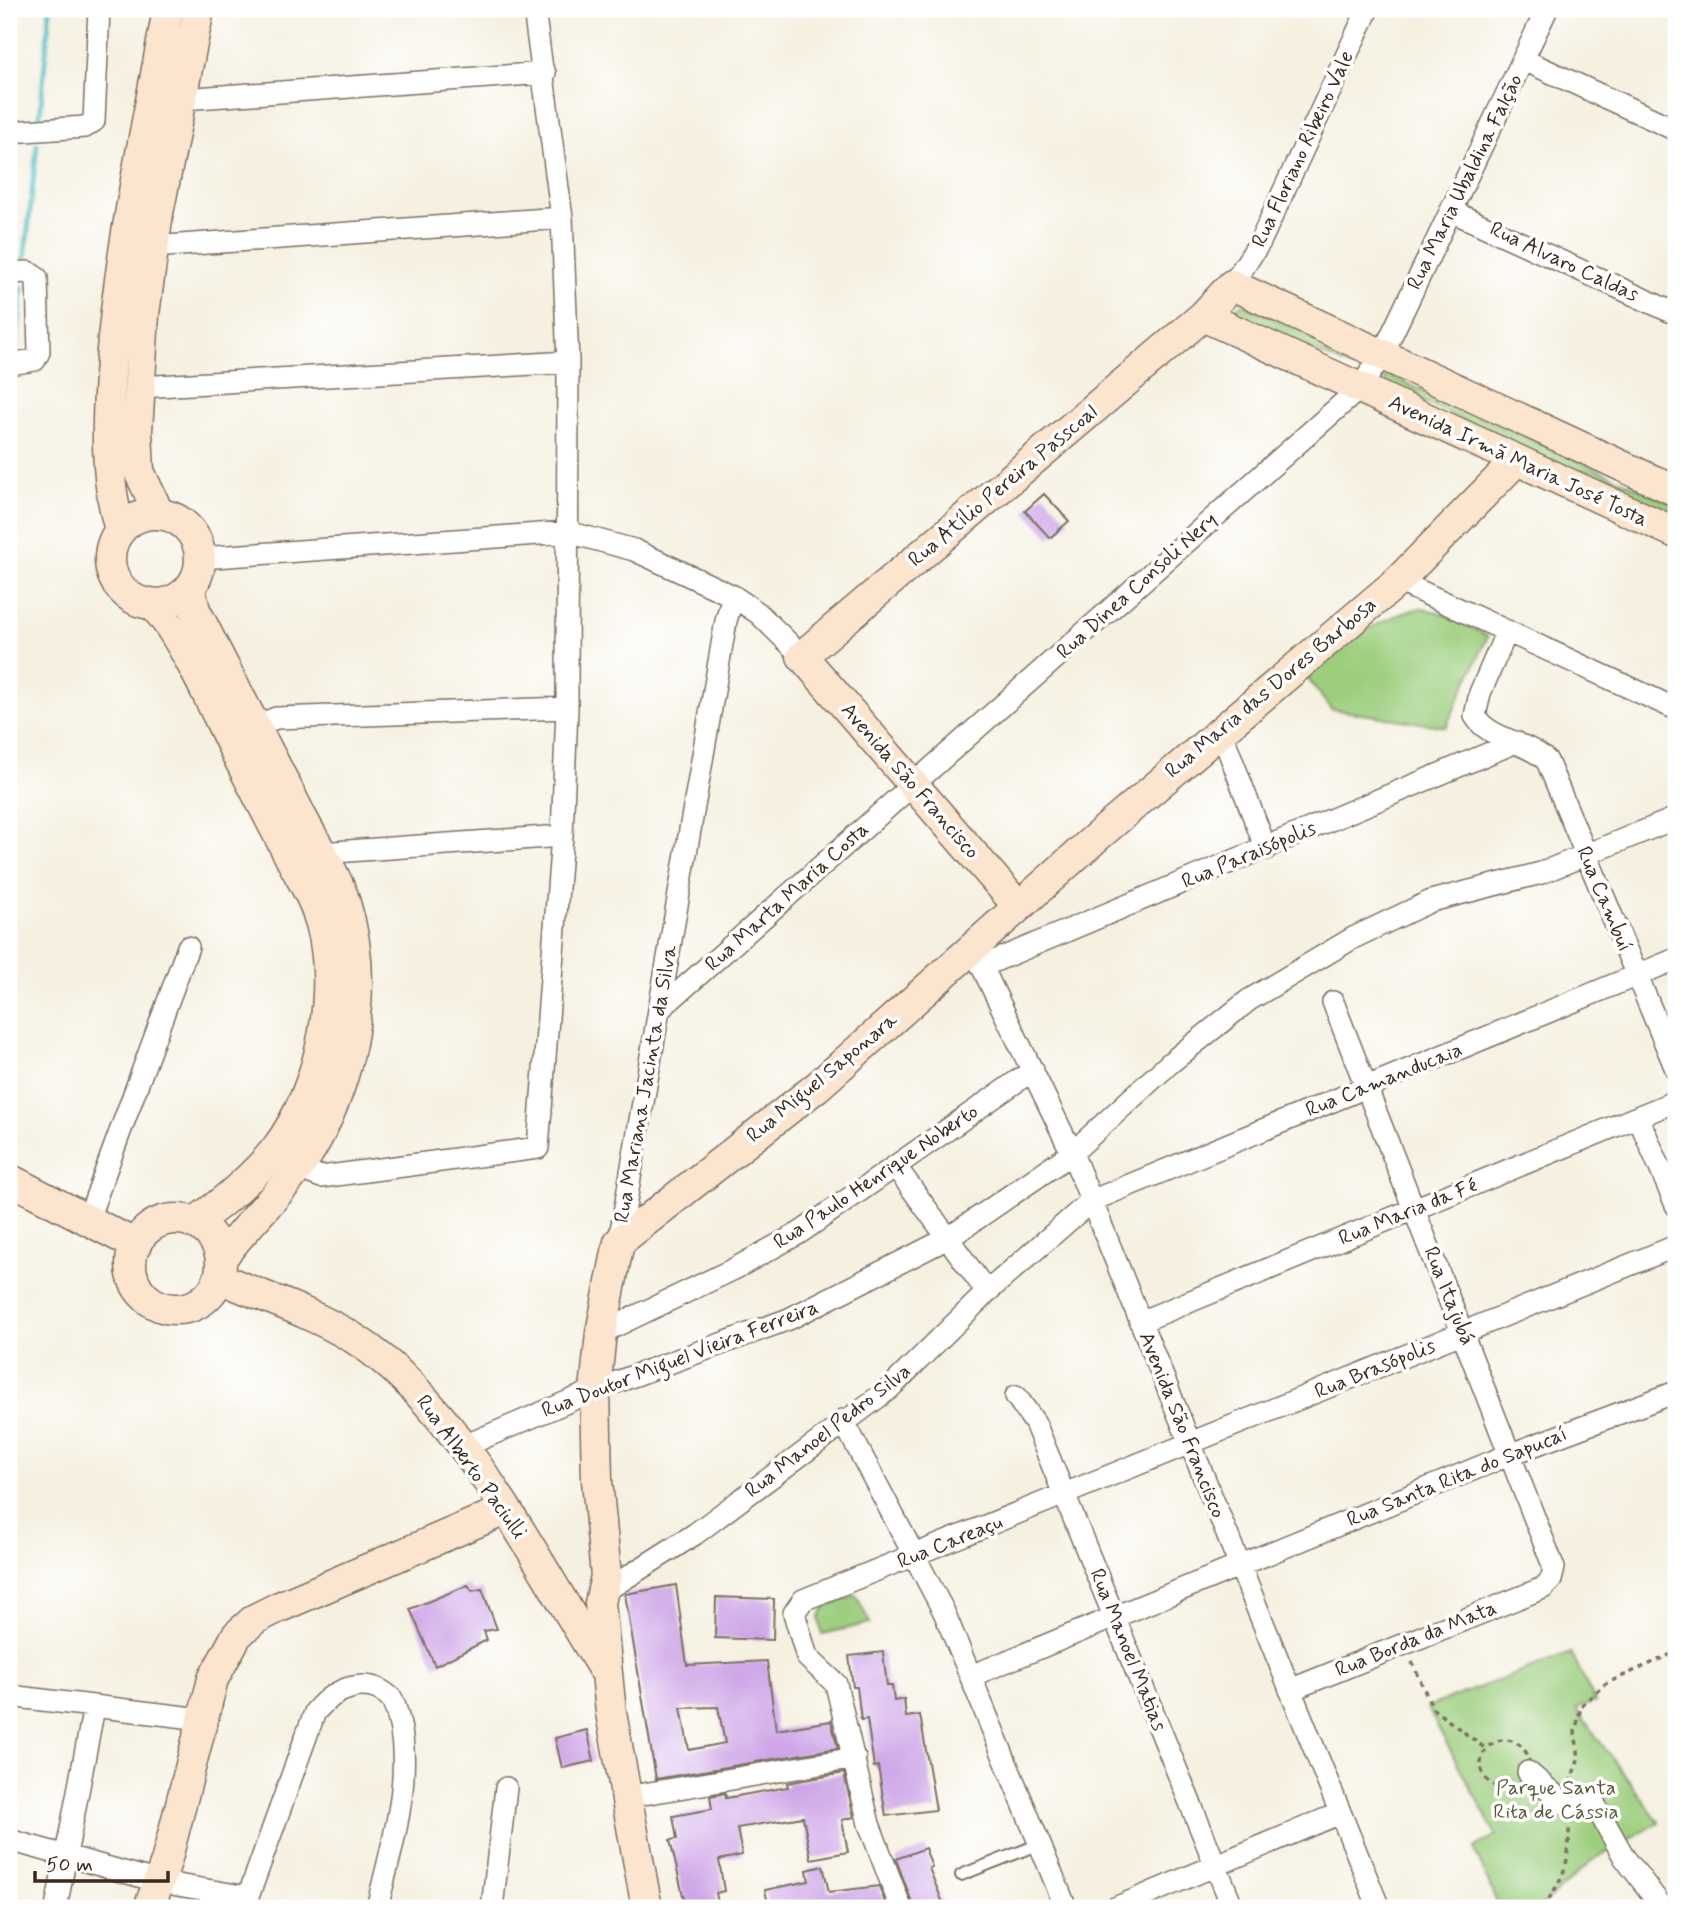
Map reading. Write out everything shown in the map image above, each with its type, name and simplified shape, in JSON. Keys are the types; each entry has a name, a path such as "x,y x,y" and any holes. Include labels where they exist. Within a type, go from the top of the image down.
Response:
{"street":[{"path":"9,132 85,127 94,121 99,9"},
{"path":"120,530 111,500 108,402 122,246 169,9"},
{"path":"159,514 139,471 140,387 152,247 199,9"},
{"path":"298,1168 321,1177 538,1148 562,836 567,708 568,362 562,218 545,73 534,9"},
{"name":"Rua Floriano Ribeiro Vale","path":"1232,285 1260,242 1368,9"},
{"name":"Rua Maria Ubaldina Falção","path":"1382,355 1547,9"},
{"path":"1524,60 1676,130"},
{"path":"182,99 545,73"},
{"name":"Rua Alvaro Caldas","path":"1451,211 1676,314"},
{"path":"122,246 152,247 562,218"},
{"path":"9,273 28,272 35,275 38,281 38,357 30,362 9,365"},
{"path":"1203,316 1232,285"},
{"name":"Avenida Irmã Maria José Tosta","path":"1232,285 1676,491"},
{"name":"Avenida Irmã Maria José Tosta","path":"1203,316 1515,462 1676,533"},
{"name":"Rua Atílio Pereira Passcoal","path":"802,656 1203,316"},
{"name":"Avenida Irmã Maria José Tosta","path":"1360,388 1382,355"},
{"path":"140,387 568,362"},
{"name":"Rua Dinea Consoli Nery","path":"914,783 1360,388"},
{"name":"Rua Maria das Dores Barbosa","path":"1018,906 1398,581 1515,462"},
{"path":"159,514 180,521 188,528 195,537 201,558 200,569 190,589 172,601 151,603 131,597 122,590 112,571 111,550 120,530 138,517 159,514"},
{"path":"201,558 568,532 634,550 733,596 758,613 802,656"},
{"path":"1398,581 1676,709"},
{"path":"190,589 195,610 255,726 309,863 326,962 326,1015 316,1064 299,1109 275,1150 211,1212 193,1223"},
{"name":"Rua Mariana Jacinta da Silva","path":"635,1796 610,1662 592,1595 597,1480 595,1390 601,1333 726,621 733,596"},
{"path":"151,603 161,613 309,863 345,901 352,931 355,1018 336,1098 298,1168 220,1269 214,1289 198,1304 176,1309 155,1304 145,1297 133,1278 132,1256 142,1236 160,1223 171,1220 193,1223 209,1234 220,1269"},
{"name":"Rua Cambuí","path":"1507,631 1480,693 1475,716 1489,729 1533,750 1547,761 1676,1069"},
{"name":"Avenida São Francisco","path":"802,656 1018,906"},
{"path":"255,726 276,718 567,708"},
{"path":"1221,731 1266,849"},
{"name":"Rua Paraisópolis","path":"978,957 1266,849 1516,742"},
{"name":"Rua Marta Maria Costa","path":"659,1010 914,783"},
{"name":"Rua Doutor Miguel Vieira Ferreira","path":"462,1447 595,1390 789,1319 950,1237 1072,1153 1210,1029 1300,966 1431,901 1520,880 1676,818"},
{"path":"309,863 334,852 562,836"},
{"name":"Rua Miguel Saponara","path":"619,1242 978,957 1018,906"},
{"path":"88,1219 188,947"},
{"name":"Avenida São Francisco","path":"978,957 1072,1153 1379,1908"},
{"name":"Rua Camanducaia","path":"1091,1201 1676,960"},
{"name":"Rua Itajubá","path":"1333,1002 1554,1569 1551,1580 1543,1588"},
{"name":"Rua Paulo Henrique Noberto","path":"601,1333 736,1268 801,1232 1033,1070"},
{"name":"Rua Maria da Fé","path":"1140,1322 1676,1101"},
{"path":"1638,1117 1676,1205"},
{"path":"896,1167 950,1237 987,1292"},
{"path":"9,1179 136,1245"},
{"name":"Rua Manoel Pedro Silva","path":"592,1595 695,1534 843,1420 889,1389 987,1292 1091,1201"},
{"name":"Rua Brasópolis","path":"1190,1444 1676,1246"},
{"name":"Rua Alberto Paciulli","path":"220,1269 355,1339 405,1380 462,1447 505,1510 592,1595 610,1662"},
{"name":"Rua Santa Rita do Sapucaí","path":"971,1676 1511,1454 1676,1392"},
{"name":"Rua Manoel Matias","path":"1016,1396 1035,1423 1233,1908"},
{"path":"843,1420 944,1612 1066,1908"},
{"name":"Rua Careaçu","path":"855,1758 836,1684 807,1657 794,1614 803,1600 1190,1444"},
{"path":"155,1895 213,1679 225,1652 237,1634 255,1619 505,1510"},
{"name":"Rua Borda da Mata","path":"1290,1690 1543,1588"},
{"path":"9,1840 67,1857 155,1895 246,1902 314,1712 324,1700 342,1689 358,1685 376,1687 392,1699 396,1708 402,1761 398,1809 377,1908"},
{"path":"9,1696 202,1718"},
{"path":"56,1908 94,1707"},
{"path":"635,1796 855,1758 869,1824 901,1908"},
{"path":"1528,1772 1569,1807 1594,1803 1624,1857 1663,1908"},
{"path":"492,1908 506,1788"},
{"path":"635,1796 647,1908"},
{"path":"635,1796 667,1908"},
{"path":"1115,1908 1340,1813"}],"lane":[{"path":"961,1875 1040,1844"}],"path":[{"path":"1405,1643 1433,1709 1486,1749"},
{"path":"1543,1908 1562,1880 1570,1854 1568,1789 1579,1757 1575,1733 1581,1706 1605,1684 1676,1652"},
{"path":"1499,1741 1514,1742 1527,1754 1528,1772 1516,1785 1508,1788 1491,1783 1482,1771 1486,1749 1499,1741"},
{"path":"1493,1819 1569,1807"}],"green space":[{"path":"1242,304 1357,356 1356,366 1352,368 1234,316 1238,306"},
{"path":"1386,374 1676,505 1676,519 1385,384"},
{"path":"1421,608 1441,613 1488,636 1446,727 1331,709 1305,675 1374,626"},
{"path":"856,1595 870,1623 822,1634 819,1618 825,1607"},
{"name":"Parque Santa Rita de Cássia","path":"1571,1653 1595,1702 1576,1709 1659,1822 1593,1860 1542,1905 1544,1908 1499,1908 1474,1848 1496,1835 1427,1707"}],"building":[{"path":"1044,494 1069,521 1050,538 1025,511"},
{"path":"468,1585 472,1591 482,1589 497,1629 484,1631 487,1640 435,1666 410,1609"},
{"path":"676,1585 687,1665 767,1661 776,1730 831,1721 838,1748 656,1779 625,1594","holes":["718,1707 725,1743 689,1750 681,1708"]},
{"path":"716,1597 774,1599 773,1640 715,1638"},
{"path":"883,1652 887,1686 892,1686 894,1701 904,1699 906,1717 920,1715 936,1810 886,1816 878,1766 874,1767 867,1719 861,1720 857,1687 853,1687 849,1656"},
{"path":"587,1730 594,1761 562,1768 555,1738"},
{"path":"844,1773 854,1817 842,1820 848,1852 811,1859 803,1817 737,1828 742,1855 719,1860 724,1891 716,1893 719,1908 686,1908 670,1840 677,1839 673,1816 712,1809 710,1796 725,1793 726,1798"},
{"path":"925,1848 932,1867 929,1868 945,1908 914,1908 896,1859"},
{"path":"823,1866 829,1892 879,1886 887,1908 769,1908 765,1890 809,1881 807,1870"}],"waterway":[{"path":"40,116 50,9"},
{"path":"25,258 37,145"},
{"path":"16,349 22,287"},
{"path":"9,422 13,378"}]}
